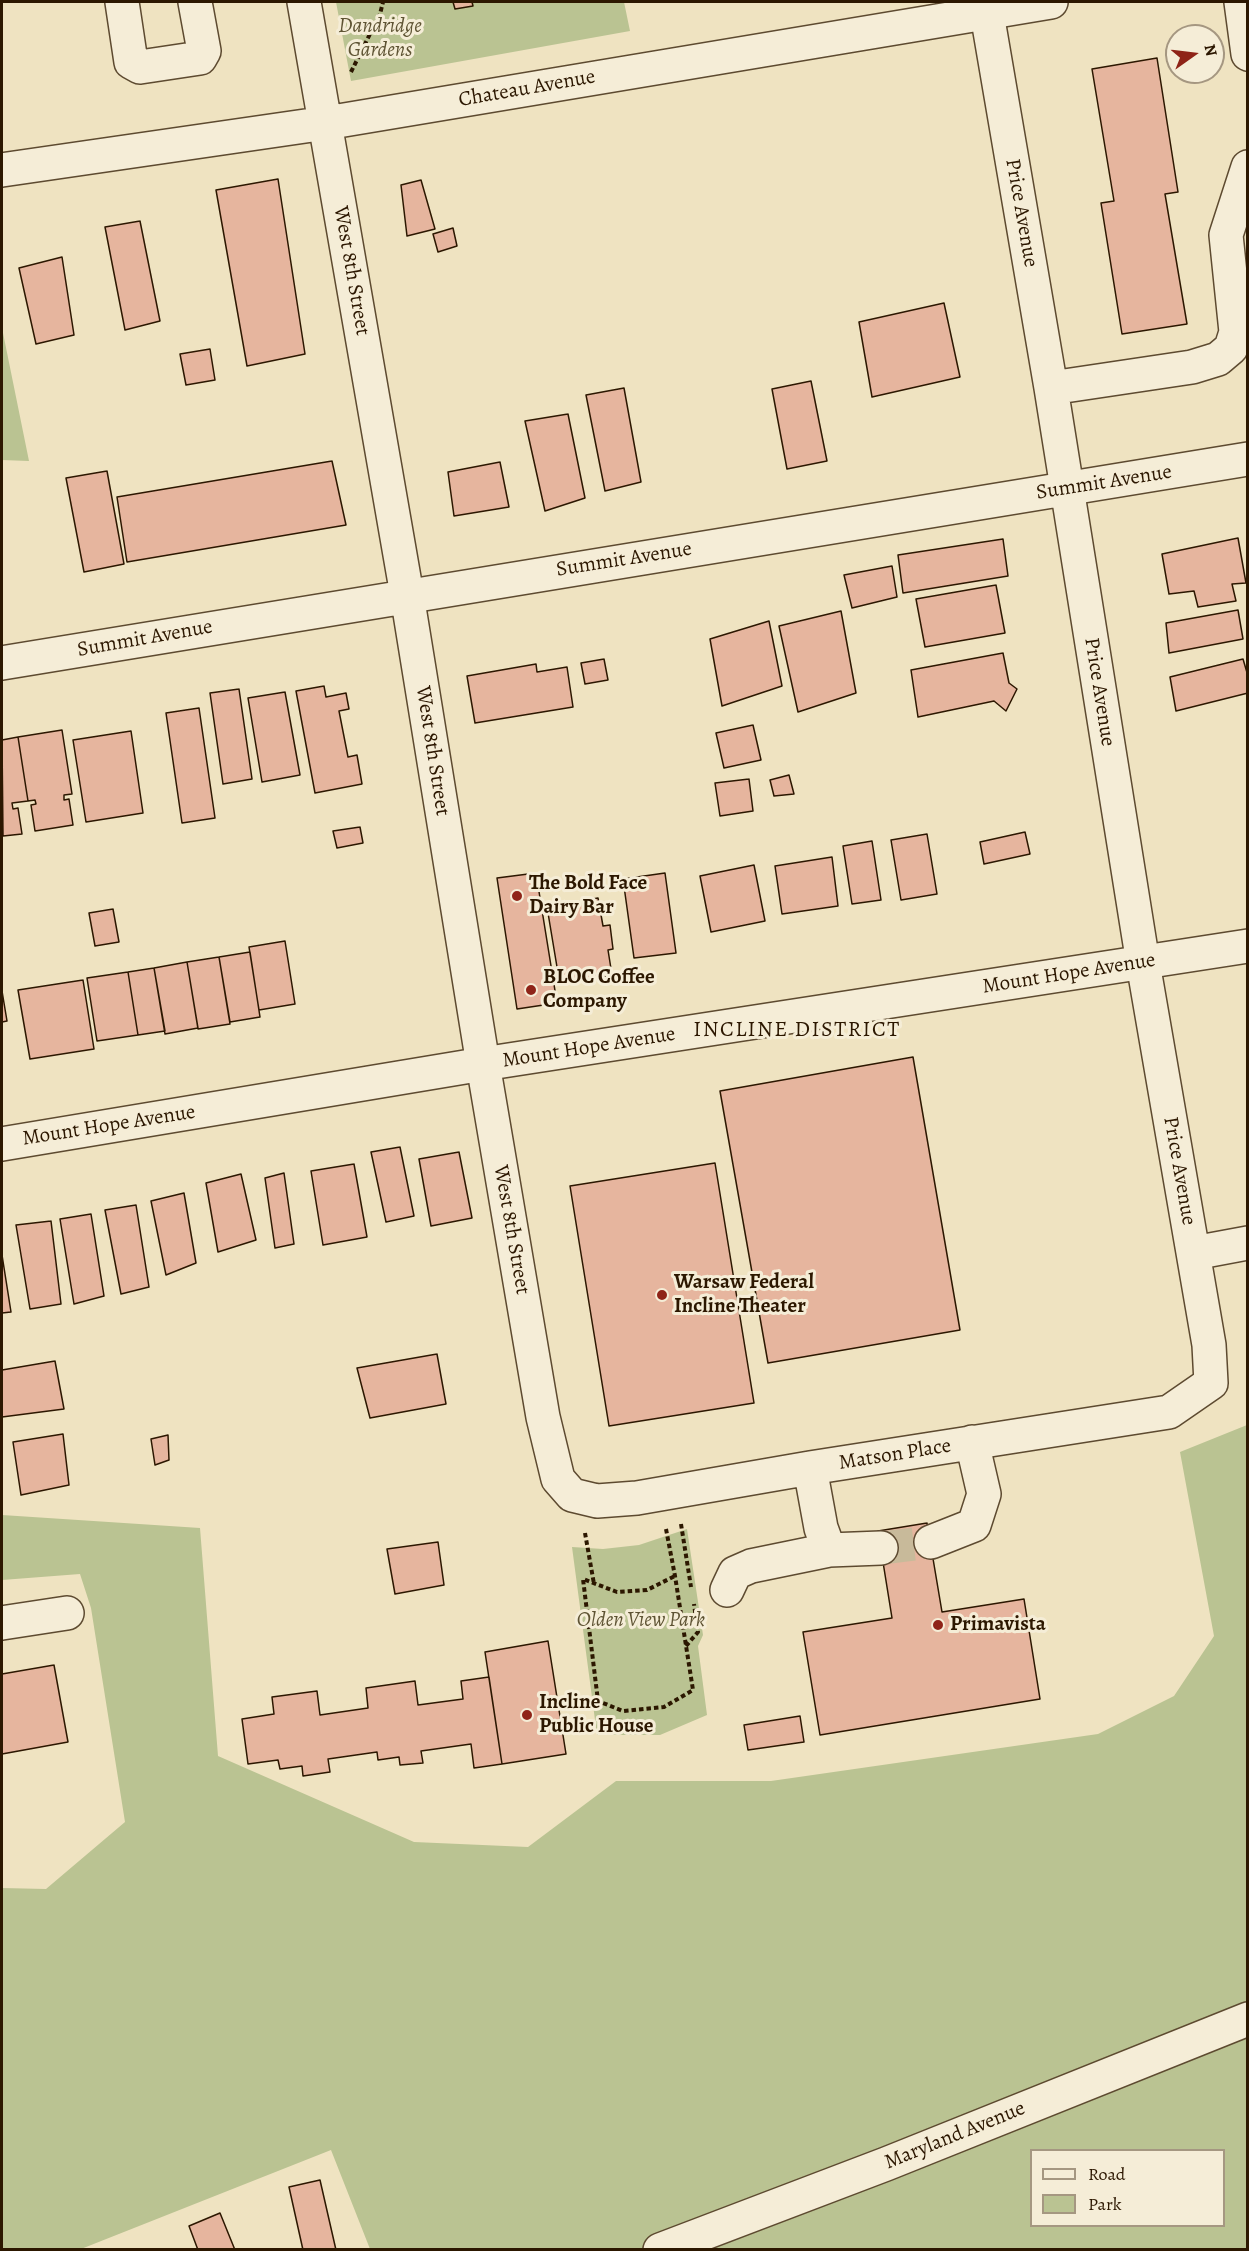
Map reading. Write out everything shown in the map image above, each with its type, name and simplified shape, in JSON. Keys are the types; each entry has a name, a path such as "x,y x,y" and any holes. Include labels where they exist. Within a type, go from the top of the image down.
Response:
{"street":[{"path":"122,2 131,62 140,67 200,58 204,51 195,2"},
{"name":"West 8th Street","path":"304,2 407,595 543,1417 558,1479 572,1495"},
{"name":"Chateau Avenue","path":"2,170 326,123 986,7 1051,2"},
{"path":"1241,2 1248,54"},
{"name":"Price Avenue","path":"986,7 1051,388 1143,963 1194,1253 1209,1345 1211,1383"},
{"path":"1051,388 1192,367 1218,359 1231,348 1236,332 1226,235 1248,167"},
{"name":"Summit Avenue","path":"2,663 1248,459"},
{"name":"Mount Hope Avenue","path":"2,1144 483,1064 1248,946"},
{"path":"1194,1253 1248,1242"},
{"name":"Matson Place","path":"572,1495 597,1501 637,1498 810,1468 1169,1412 1211,1383"},
{"path":"931,1542 974,1525 984,1494 972,1442"},
{"path":"810,1468 821,1528 829,1550"},
{"path":"727,1590 735,1573 751,1566 829,1550 881,1548"},
{"path":"2,1623 67,1613"},
{"name":"Maryland Avenue","path":"660,2250 886,2164 1248,2019"}],"path":[{"path":"350,73 380,14 383,2"},
{"path":"680,1520 698,1632 686,1646"},
{"path":"664,1522 675,1576 693,1690 664,1707 623,1711 598,1701 583,1579 617,1592 647,1590 675,1576"},
{"path":"585,1533 594,1584"}],"green space":[{"name":"Dandridge Gardens","path":"336,2 624,2 630,31 351,81"},
{"path":"2,328 29,461 2,460"},
{"path":"1247,1425 1247,2249 370,2249 331,2150 81,2249 2,2249 2,1888 46,1889 125,1822 91,1608 80,1574 2,1580 2,1515 200,1528 218,1756 414,1842 528,1847 616,1781 771,1781 1098,1734 1174,1696 1214,1636 1180,1452"},
{"name":"Olden View Park","path":"687,1529 703,1635 698,1646 707,1715 660,1735 597,1735 572,1547 603,1549 639,1545"}],"building":[{"path":"453,2 472,2 473,6 455,9"},
{"path":"1157,58 1178,192 1165,194 1187,324 1122,334 1101,203 1114,201 1092,69"},
{"path":"278,179 305,354 247,366 216,190"},
{"path":"421,180 435,229 407,236 401,185"},
{"path":"140,221 160,321 125,330 105,227"},
{"path":"453,228 457,246 438,252 433,234"},
{"path":"62,257 74,335 36,344 19,268"},
{"path":"944,303 960,377 872,397 859,322"},
{"path":"210,349 215,380 186,385 180,354"},
{"path":"811,381 827,461 787,469 772,389"},
{"path":"624,388 641,482 605,491 586,395"},
{"path":"568,414 585,498 545,511 525,421"},
{"path":"332,461 346,525 127,562 117,497"},
{"path":"500,462 509,507 454,516 448,472"},
{"path":"107,471 124,564 84,572 66,478"},
{"path":"1238,538 1246,583 1232,584 1236,601 1198,607 1194,591 1169,594 1162,554"},
{"path":"1003,539 1008,576 903,593 898,555"},
{"path":"892,566 897,597 852,608 844,575"},
{"path":"996,585 1005,633 925,647 916,599"},
{"path":"1238,610 1243,639 1169,653 1166,623"},
{"path":"841,611 856,693 798,712 779,626"},
{"path":"769,621 782,686 722,706 710,639"},
{"path":"1003,653 1009,683 1017,689 1006,711 994,701 918,717 911,670"},
{"path":"604,659 608,680 585,684 581,663"},
{"path":"1243,659 1248,676 1248,693 1176,711 1170,677"},
{"path":"536,664 537,672 567,667 573,707 475,723 467,676"},
{"path":"324,686 326,697 346,693 349,709 339,711 348,757 357,755 362,784 315,793 296,691"},
{"path":"239,689 252,779 223,784 210,693"},
{"path":"285,692 300,775 262,782 248,698"},
{"path":"199,708 215,818 182,823 166,713"},
{"path":"753,725 761,760 724,768 716,733"},
{"path":"62,730 72,794 64,795 64,800 69,799 73,825 35,831 31,805 36,804 35,800 28,801 18,737"},
{"path":"131,731 143,813 86,822 73,740"},
{"path":"18,737 28,801 12,803 13,809 18,808 22,834 3,836 2,740"},
{"path":"789,775 794,794 774,796 770,780"},
{"path":"749,779 753,811 720,816 715,783"},
{"path":"360,827 363,843 337,848 333,831"},
{"path":"1025,832 1030,854 984,864 980,842"},
{"path":"927,834 937,894 901,900 891,840"},
{"path":"872,841 881,900 852,904 843,846"},
{"path":"832,857 838,906 782,914 775,866"},
{"path":"754,865 765,921 711,932 700,876"},
{"path":"536,873 557,1003 517,1009 497,878"},
{"path":"665,873 676,953 634,958 623,879"},
{"path":"598,898 603,926 610,925 613,949 608,950 612,975 560,985 547,907"},
{"path":"113,909 119,942 95,946 89,913"},
{"path":"285,941 295,1004 259,1010 249,947"},
{"path":"250,952 260,1017 230,1022 219,957"},
{"path":"219,957 230,1024 198,1029 187,962"},
{"path":"187,962 198,1028 165,1034 154,968"},
{"path":"154,968 165,1031 138,1035 128,972"},
{"path":"128,972 138,1035 97,1041 87,978"},
{"path":"83,980 94,1049 30,1059 18,990"},
{"path":"2,991 7,1021 2,1022"},
{"path":"913,1057 960,1330 768,1363 720,1091"},
{"path":"400,1147 414,1216 386,1222 371,1152"},
{"path":"459,1152 472,1218 431,1226 419,1159"},
{"name":"Warsaw Federal Incline Theater","path":"715,1163 754,1403 609,1426 570,1186"},
{"path":"354,1164 367,1237 323,1245 311,1171"},
{"path":"284,1173 294,1244 275,1248 265,1178"},
{"path":"241,1174 256,1240 218,1252 206,1183"},
{"path":"184,1193 196,1263 166,1275 151,1201"},
{"path":"136,1205 149,1287 121,1294 105,1210"},
{"path":"91,1214 104,1296 74,1304 60,1219"},
{"path":"51,1221 61,1304 30,1309 16,1225"},
{"path":"2,1255 11,1312 2,1313"},
{"path":"437,1354 446,1404 370,1418 357,1368"},
{"path":"55,1361 64,1409 2,1417 2,1370"},
{"path":"63,1434 69,1485 21,1495 13,1442"},
{"path":"168,1435 169,1460 155,1465 151,1439"},
{"name":"Primavista","path":"927,1523 942,1612 1024,1599 1040,1699 820,1735 803,1632 892,1618 878,1531"},
{"path":"438,1542 444,1585 395,1594 387,1549"},
{"name":"Incline Public House","path":"548,1641 566,1754 502,1764 485,1652"},
{"path":"54,1665 68,1742 2,1754 2,1674"},
{"path":"489,1677 502,1764 474,1768 471,1744 421,1751 423,1763 400,1765 399,1757 378,1760 377,1752 328,1759 330,1772 303,1776 302,1766 280,1769 278,1760 248,1764 242,1719 274,1714 272,1697 317,1691 320,1715 368,1708 366,1688 415,1681 418,1705 463,1699 461,1681"},
{"path":"800,1716 804,1742 748,1750 744,1725"},
{"path":"320,2180 336,2250 303,2250 289,2187"},
{"path":"220,2213 235,2250 198,2250 189,2226"}],"tunnel":[{"path":"881,1548 931,1542"}],"place":[{"name":"The Bold Face Dairy Bar","path":"517,896"},
{"name":"BLOC Coffee Company","path":"531,990"},
{"name":"Warsaw Federal Incline Theater","path":"662,1295"},
{"name":"Primavista","path":"938,1625"},
{"name":"Incline Public House","path":"527,1715"}],"district":[{"name":"INCLINE DISTRICT","path":"797,1031"}]}
